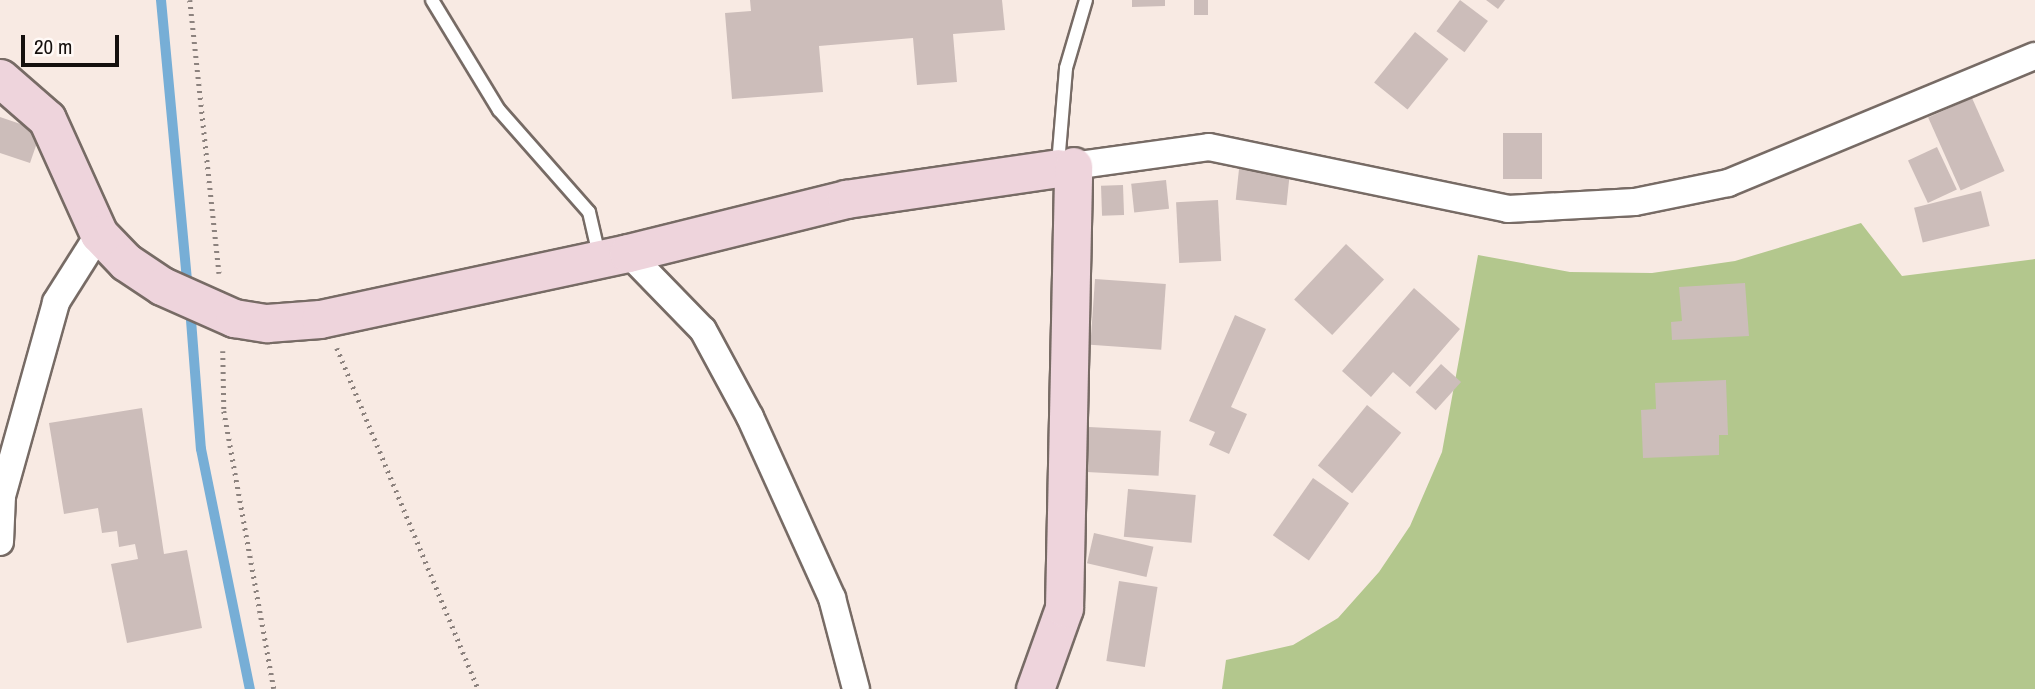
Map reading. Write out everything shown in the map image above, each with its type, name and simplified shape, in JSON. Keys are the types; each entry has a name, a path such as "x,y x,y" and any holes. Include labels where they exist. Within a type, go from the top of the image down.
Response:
{"street":[{"path":"0,78 47,119 99,234 126,262 162,286 234,318 267,323 328,317 614,256 846,199 1209,147 1508,209 1635,202 1728,183 2035,56"},
{"path":"1035,689 1064,608 1065,167"},
{"path":"0,542 2,496 52,313 99,234"},
{"path":"614,256 703,330 750,417 832,598 856,689"}],"lane":[{"path":"432,0 499,110 548,160 589,212 614,256"},
{"path":"1065,167 1066,68 1086,0"}],"path":[{"path":"328,317 334,341 478,689"}],"green space":[{"path":"1861,223 1902,276 2035,259 2035,689 1222,689 1226,660 1293,645 1338,618 1379,572 1410,526 1442,452 1478,255 1570,272 1652,273 1735,261"}],"building":[{"path":"750,0 1002,0 1005,30 953,34 957,82 917,85 913,38 819,46 823,92 732,99 725,13 751,11"},
{"path":"1132,0 1165,0 1165,6 1132,7"},
{"path":"1194,0 1208,0 1208,15 1194,15"},
{"path":"1460,0 1488,21 1464,52 1437,31"},
{"path":"1486,0 1505,0 1498,9"},
{"path":"1415,32 1448,59 1408,110 1374,83"},
{"path":"1972,98 2005,171 1961,191 1928,118"},
{"path":"0,117 41,131 30,163 0,153"},
{"path":"1503,133 1542,133 1542,179 1503,179"},
{"path":"1937,147 1957,190 1928,203 1908,161"},
{"path":"1239,169 1290,174 1286,205 1236,200"},
{"path":"1166,180 1169,209 1134,212 1131,184"},
{"path":"1123,185 1124,215 1102,216 1101,186"},
{"path":"1981,191 1990,226 1923,243 1914,208"},
{"path":"1218,200 1221,261 1179,263 1176,202"},
{"path":"1346,244 1384,279 1332,335 1294,300"},
{"path":"1095,279 1166,284 1161,350 1090,345"},
{"path":"1745,283 1749,336 1672,340 1671,322 1682,321 1679,287"},
{"path":"1414,288 1460,329 1410,387 1393,372 1371,397 1342,371"},
{"path":"1235,315 1266,329 1231,407 1247,414 1229,454 1209,445 1215,432 1189,421"},
{"path":"1441,364 1461,382 1436,410 1416,392"},
{"path":"1726,380 1728,435 1719,435 1719,455 1643,458 1641,410 1656,409 1655,383"},
{"path":"1367,405 1401,433 1352,493 1318,466"},
{"path":"142,408 164,554 187,550 202,628 127,643 111,564 138,559 135,544 119,547 117,531 102,533 98,508 64,514 49,423"},
{"path":"1089,427 1161,431 1159,476 1087,472"},
{"path":"1313,478 1349,503 1309,561 1273,535"},
{"path":"1128,489 1196,495 1192,543 1124,537"},
{"path":"1094,533 1153,547 1146,577 1087,563"},
{"path":"1119,581 1158,587 1145,667 1106,661"}],"waterway":[{"path":"161,0 188,289"},
{"path":"190,307 201,449 250,689"}]}
